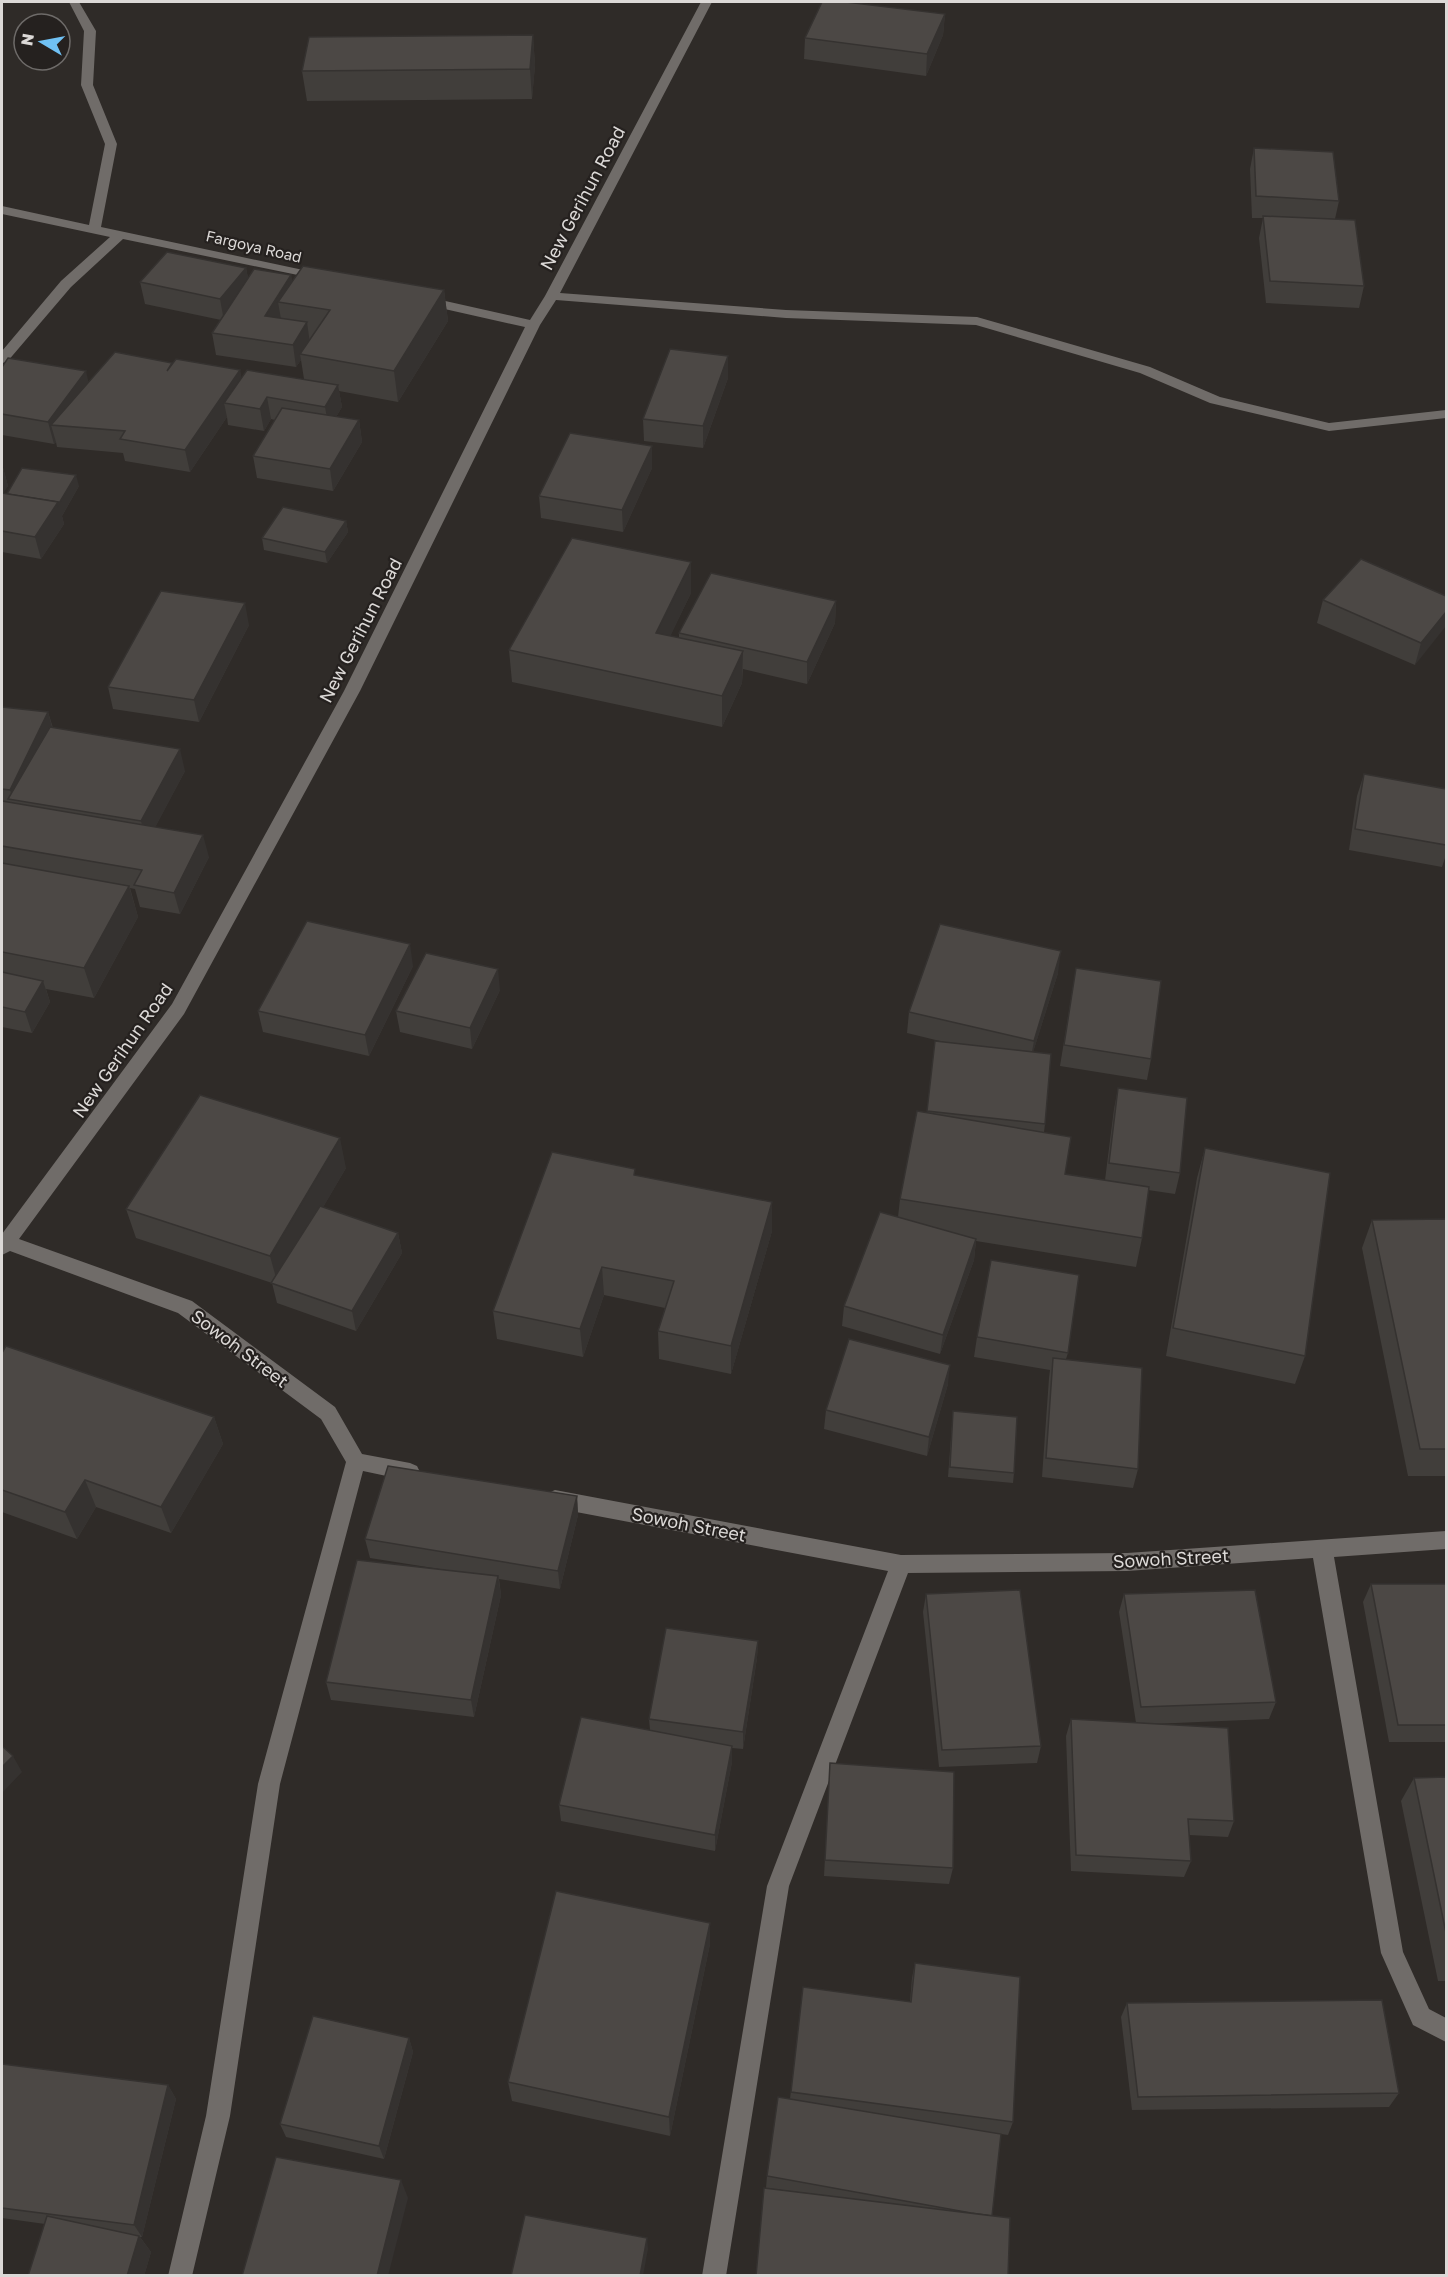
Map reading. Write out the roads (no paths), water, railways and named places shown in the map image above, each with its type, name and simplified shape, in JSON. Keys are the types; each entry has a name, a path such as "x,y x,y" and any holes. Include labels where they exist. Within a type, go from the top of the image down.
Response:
{"street":[{"path":"74,2 90,31 87,85 111,144 95,228"},
{"name":"New Gerihun Road","path":"4,1245 178,1010 352,691 533,325 552,296 706,2"},
{"name":"Fargoya Road","path":"2,210 95,228 339,282"},
{"path":"2,359 66,284 121,234"},
{"path":"552,296 786,315 977,321 1145,370 1215,400 1329,427 1446,414"},
{"path":"407,297 533,325"},
{"name":"Sowoh Street","path":"4,1245 185,1307 328,1413 356,1461"},
{"path":"180,2276 218,2116 269,1784 356,1461 426,1474"},
{"name":"Sowoh Street","path":"542,1496 901,1564 1127,1562 1446,1540"},
{"path":"1322,1549 1392,1953 1421,2017 1446,2031"},
{"path":"714,2276 778,1886 901,1564"}]}
